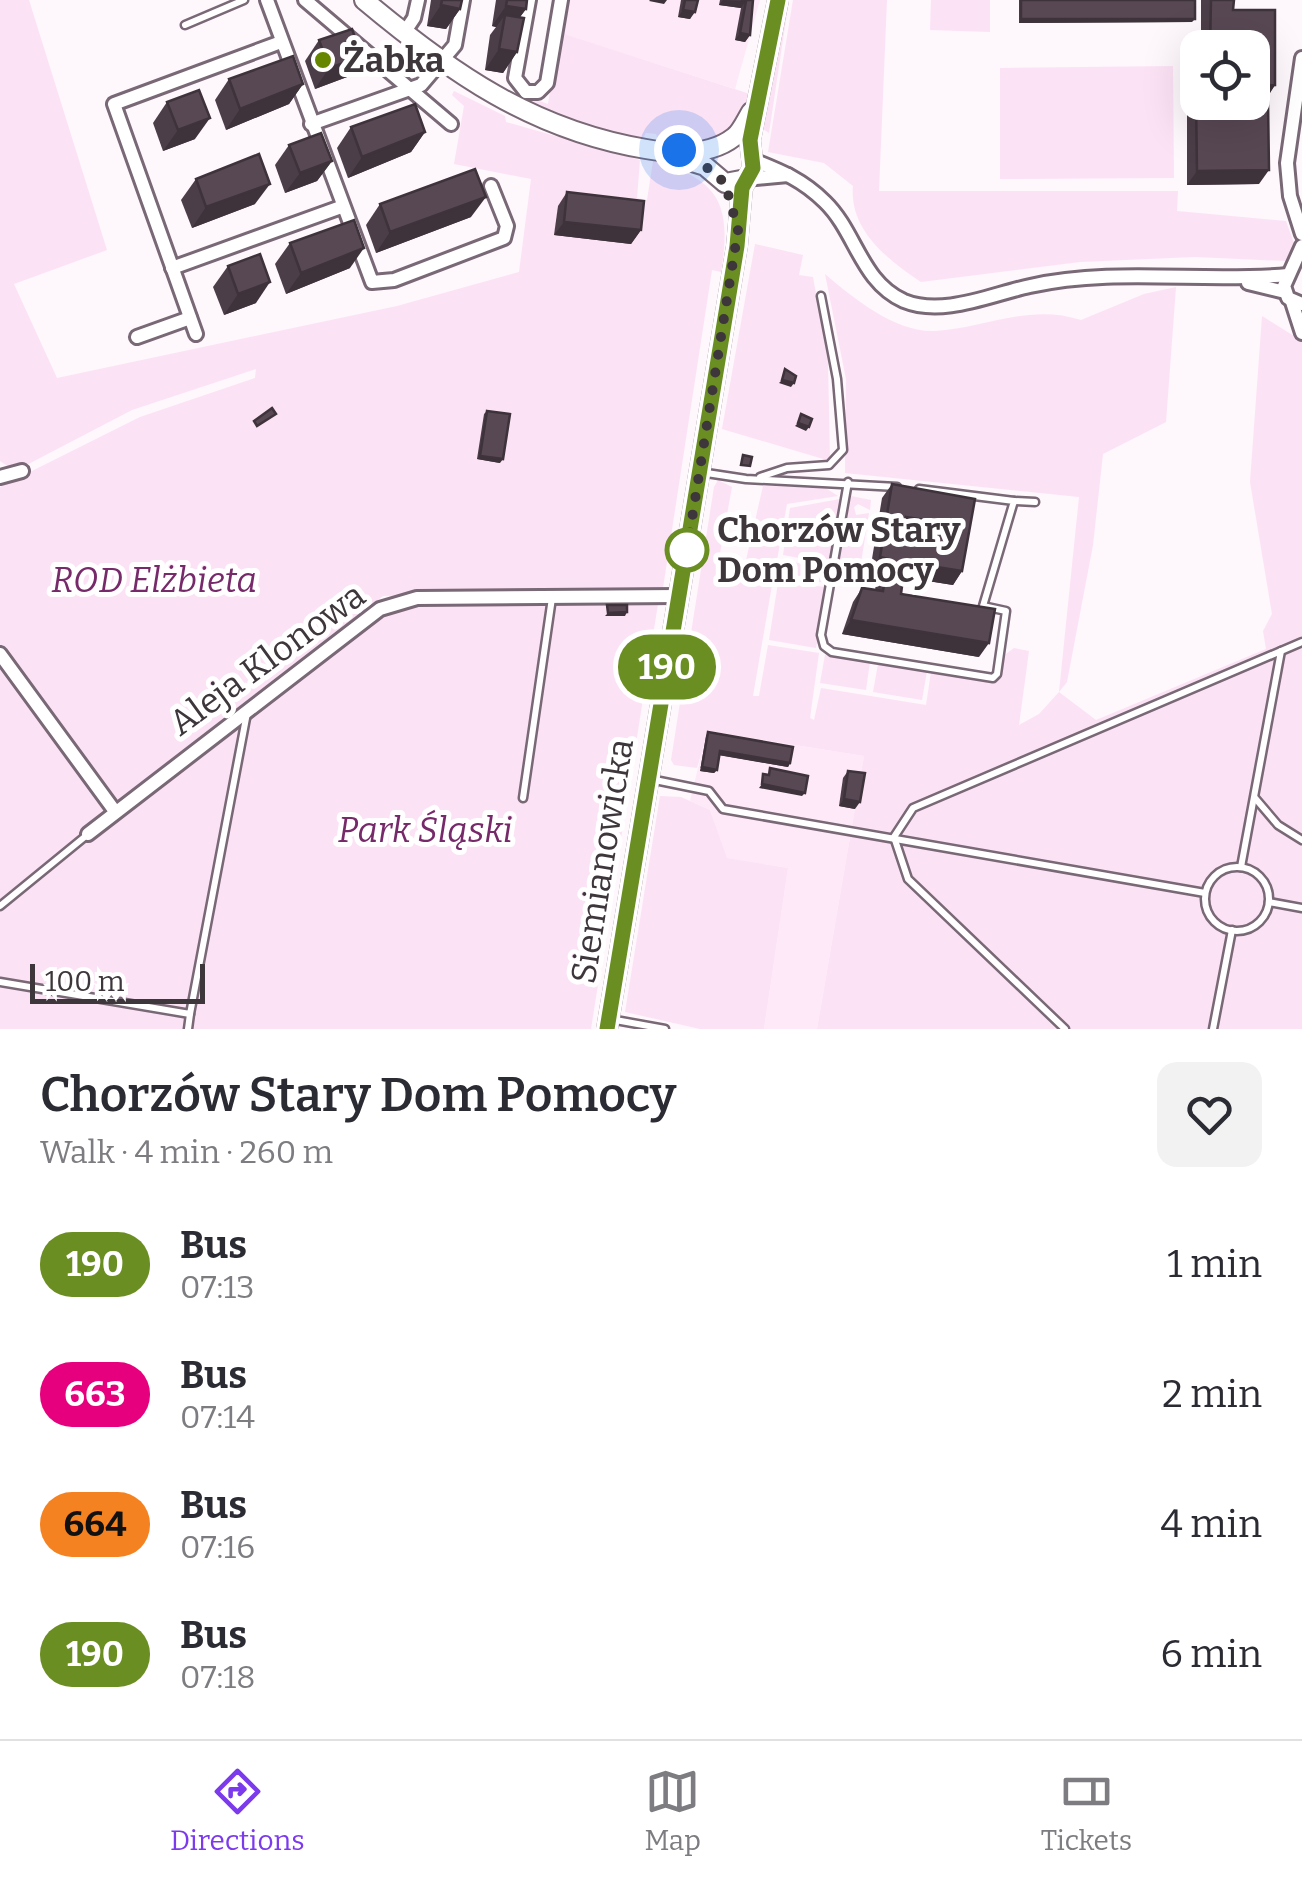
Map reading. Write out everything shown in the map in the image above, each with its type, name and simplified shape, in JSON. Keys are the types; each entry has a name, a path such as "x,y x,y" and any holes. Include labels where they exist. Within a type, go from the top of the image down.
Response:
{"street":[{"path":"267,0 366,274 380,284 504,238 507,226 491,186"},
{"path":"305,0 452,124"},
{"path":"364,0 442,63 517,110 579,134 668,152 718,177 746,179 792,174"},
{"path":"404,33 414,18 418,0"},
{"path":"311,124 408,87 421,86 455,45 463,0"},
{"path":"526,92 515,78 529,0"},
{"path":"526,92 538,92 546,84 561,0"},
{"path":"746,179 778,0"},
{"path":"196,334 114,104 281,42"},
{"path":"1302,58 1287,163 1290,196 1302,234"},
{"path":"517,110 526,92"},
{"path":"718,177 710,158 756,109"},
{"path":"668,152 740,142 752,156 792,174 826,203 864,266 885,289 904,301 926,306 1069,280 1134,276 1236,280 1294,272"},
{"name":"Siemianowicka","path":"718,177 738,230"},
{"name":"Siemianowicka","path":"608,1024 746,179"},
{"path":"172,268 342,206"},
{"path":"1302,246 1294,272 1293,299 1302,333"},
{"path":"1236,280 1293,299"},
{"path":"138,337 190,318"},
{"path":"0,477 22,471"},
{"name":"Aleja Klonowa","path":"88,834 114,810 380,609 417,598 679,596"},
{"path":"0,654 114,810"}],"lane":[{"path":"185,25 244,0"},
{"path":"754,480 787,468 830,465 843,450 837,380 821,296"},
{"path":"700,472 754,480 848,482 1035,502"},
{"path":"848,482 821,635 824,646 832,652 992,678 998,674 1006,611 983,606 1014,501"},
{"path":"524,798 552,597"},
{"path":"894,837 914,808 1302,642"},
{"path":"1241,866 1282,650"},
{"path":"188,1029 248,708"},
{"path":"649,778 709,791 723,809 1205,893"},
{"path":"1254,797 1278,826 1302,840"},
{"name":"Aleja Klonowa","path":"0,906 88,834"},
{"path":"894,837 908,878 1065,1029"},
{"path":"1241,866 1262,878 1269,902 1256,924 1232,930 1211,917 1205,893 1220,871 1241,866"},
{"path":"1269,902 1302,908"},
{"path":"1213,1029 1232,930"},
{"path":"0,982 190,1014"},
{"path":"608,1024 665,1029"}],"shaded area":[{"path":"571,0 760,0 735,89 560,33"},
{"path":"707,731 864,756 817,1029 764,1029 788,868 726,858 710,810 690,801"}],"green space":[{"name":"ROD Elżbieta","path":"0,0 29,0 107,250 14,284 57,378 397,306 519,272 531,179 454,164 464,106 452,95 454,91 505,116 506,122 640,160 637,198 647,200 653,161 676,168 707,186 722,212 724,249 721,272 712,270 663,588 383,596 112,805 0,651 0,487 140,417 255,378 256,369 132,410 15,471 0,461"},
{"path":"564,0 571,0 561,33 750,94 734,123 715,137 703,140 658,141 656,134 646,133 643,138 586,126 528,104 529,97 548,104"},
{"path":"784,0 789,0 769,133 758,126 770,90"},
{"path":"793,0 887,0 879,191 1178,191 1177,211 1286,221 1295,246 1286,261 1195,257 1080,262 921,282 884,254 864,230 853,202 853,186 824,163 768,152"},
{"path":"931,0 990,0 990,32 930,30"},
{"path":"1173,66 1174,178 1000,179 1000,68"},
{"path":"755,244 803,255 799,275 813,277 828,361 830,461 722,429"},
{"path":"825,274 890,320 935,331 1025,315 1062,315 1081,320 1144,294 1176,287 1166,422 1103,454 1093,545 1067,682 1059,692 1079,497 845,473 846,379"},
{"path":"1262,316 1302,341 1302,1029 817,1029 864,756 708,731 697,768 674,765 671,760 718,480 732,487 718,564 744,569 763,486 824,487 838,496 787,504 774,577 758,582 772,585 753,696 759,696 768,645 819,653 810,718 814,720 821,688 926,705 931,672 998,682 1002,657 1014,648 1029,651 1019,725 1039,714 1059,692 1096,720 1266,649 1263,631 1272,614 1250,482"},
{"path":"851,496 871,500 870,510 858,504 854,507 856,515 869,513 860,569 838,565"},
{"path":"840,499 832,564 783,555 790,508"},
{"path":"782,560 831,569 829,583 779,578"},
{"path":"778,583 828,587 816,648 769,640"},
{"name":"Park Śląski","path":"658,604 591,1029 0,1029 0,660 114,815 382,613 408,605"},
{"path":"825,655 870,662 866,690 820,683"},
{"path":"878,664 927,671 922,700 873,692"},
{"path":"660,796 681,797 710,810 727,858 788,868 764,1029 700,1029 625,1012"}],"building":[{"path":"442,0 462,0 460,9 441,5"},
{"path":"507,0 527,0 526,9 506,6"},
{"path":"685,0 698,0 695,12 683,10"},
{"path":"741,0 753,0 750,35 740,33 746,1"},
{"path":"1021,0 1195,0 1195,19 1021,19"},
{"path":"1211,0 1234,0 1233,10 1275,10 1275,85 1270,85 1270,30 1210,30"},
{"path":"505,15 524,18 517,52 499,49"},
{"path":"352,29 362,57 329,68 319,40"},
{"path":"293,56 303,84 240,109 229,79"},
{"path":"199,90 210,118 178,130 167,102"},
{"path":"415,104 425,132 362,157 351,127"},
{"path":"1196,120 1268,120 1269,170 1197,171"},
{"path":"321,133 332,161 300,173 289,145"},
{"path":"259,154 270,184 206,207 196,179"},
{"path":"475,169 486,197 390,232 380,204"},
{"path":"567,192 644,201 641,230 564,222"},
{"path":"354,220 364,248 301,273 290,243"},
{"path":"260,254 270,282 238,294 228,266"},
{"path":"785,369 796,376 794,383 782,380"},
{"path":"272,408 276,414 257,426 254,421"},
{"path":"487,411 510,414 503,459 480,456"},
{"path":"801,414 812,419 809,427 798,423"},
{"path":"743,455 752,457 750,466 741,465"},
{"path":"892,484 975,499 962,571 905,562 901,594 995,609 989,643 851,620 862,588 883,591 888,559 880,557","holes":["906,517 938,522 935,542 904,536"]},
{"path":"607,605 627,605 627,612 608,613"},
{"path":"708,732 793,747 790,763 720,751 717,770 702,767"},
{"path":"770,768 808,776 805,793 762,784 763,774 769,775"},
{"path":"848,771 865,773 860,802 844,799"}],"bus line":[{"name":"190","path":"607,1029 742,216 742,188 753,168 750,140 764,86 778,0"}],"place":[{"name":"Żabka","path":"323,60"},
{"name":"Chorzów Stary Dom Pomocy","path":"687,550"}],"route":[{"path":"679,150 668,152 705,166 725,183 738,230 687,550"}]}
